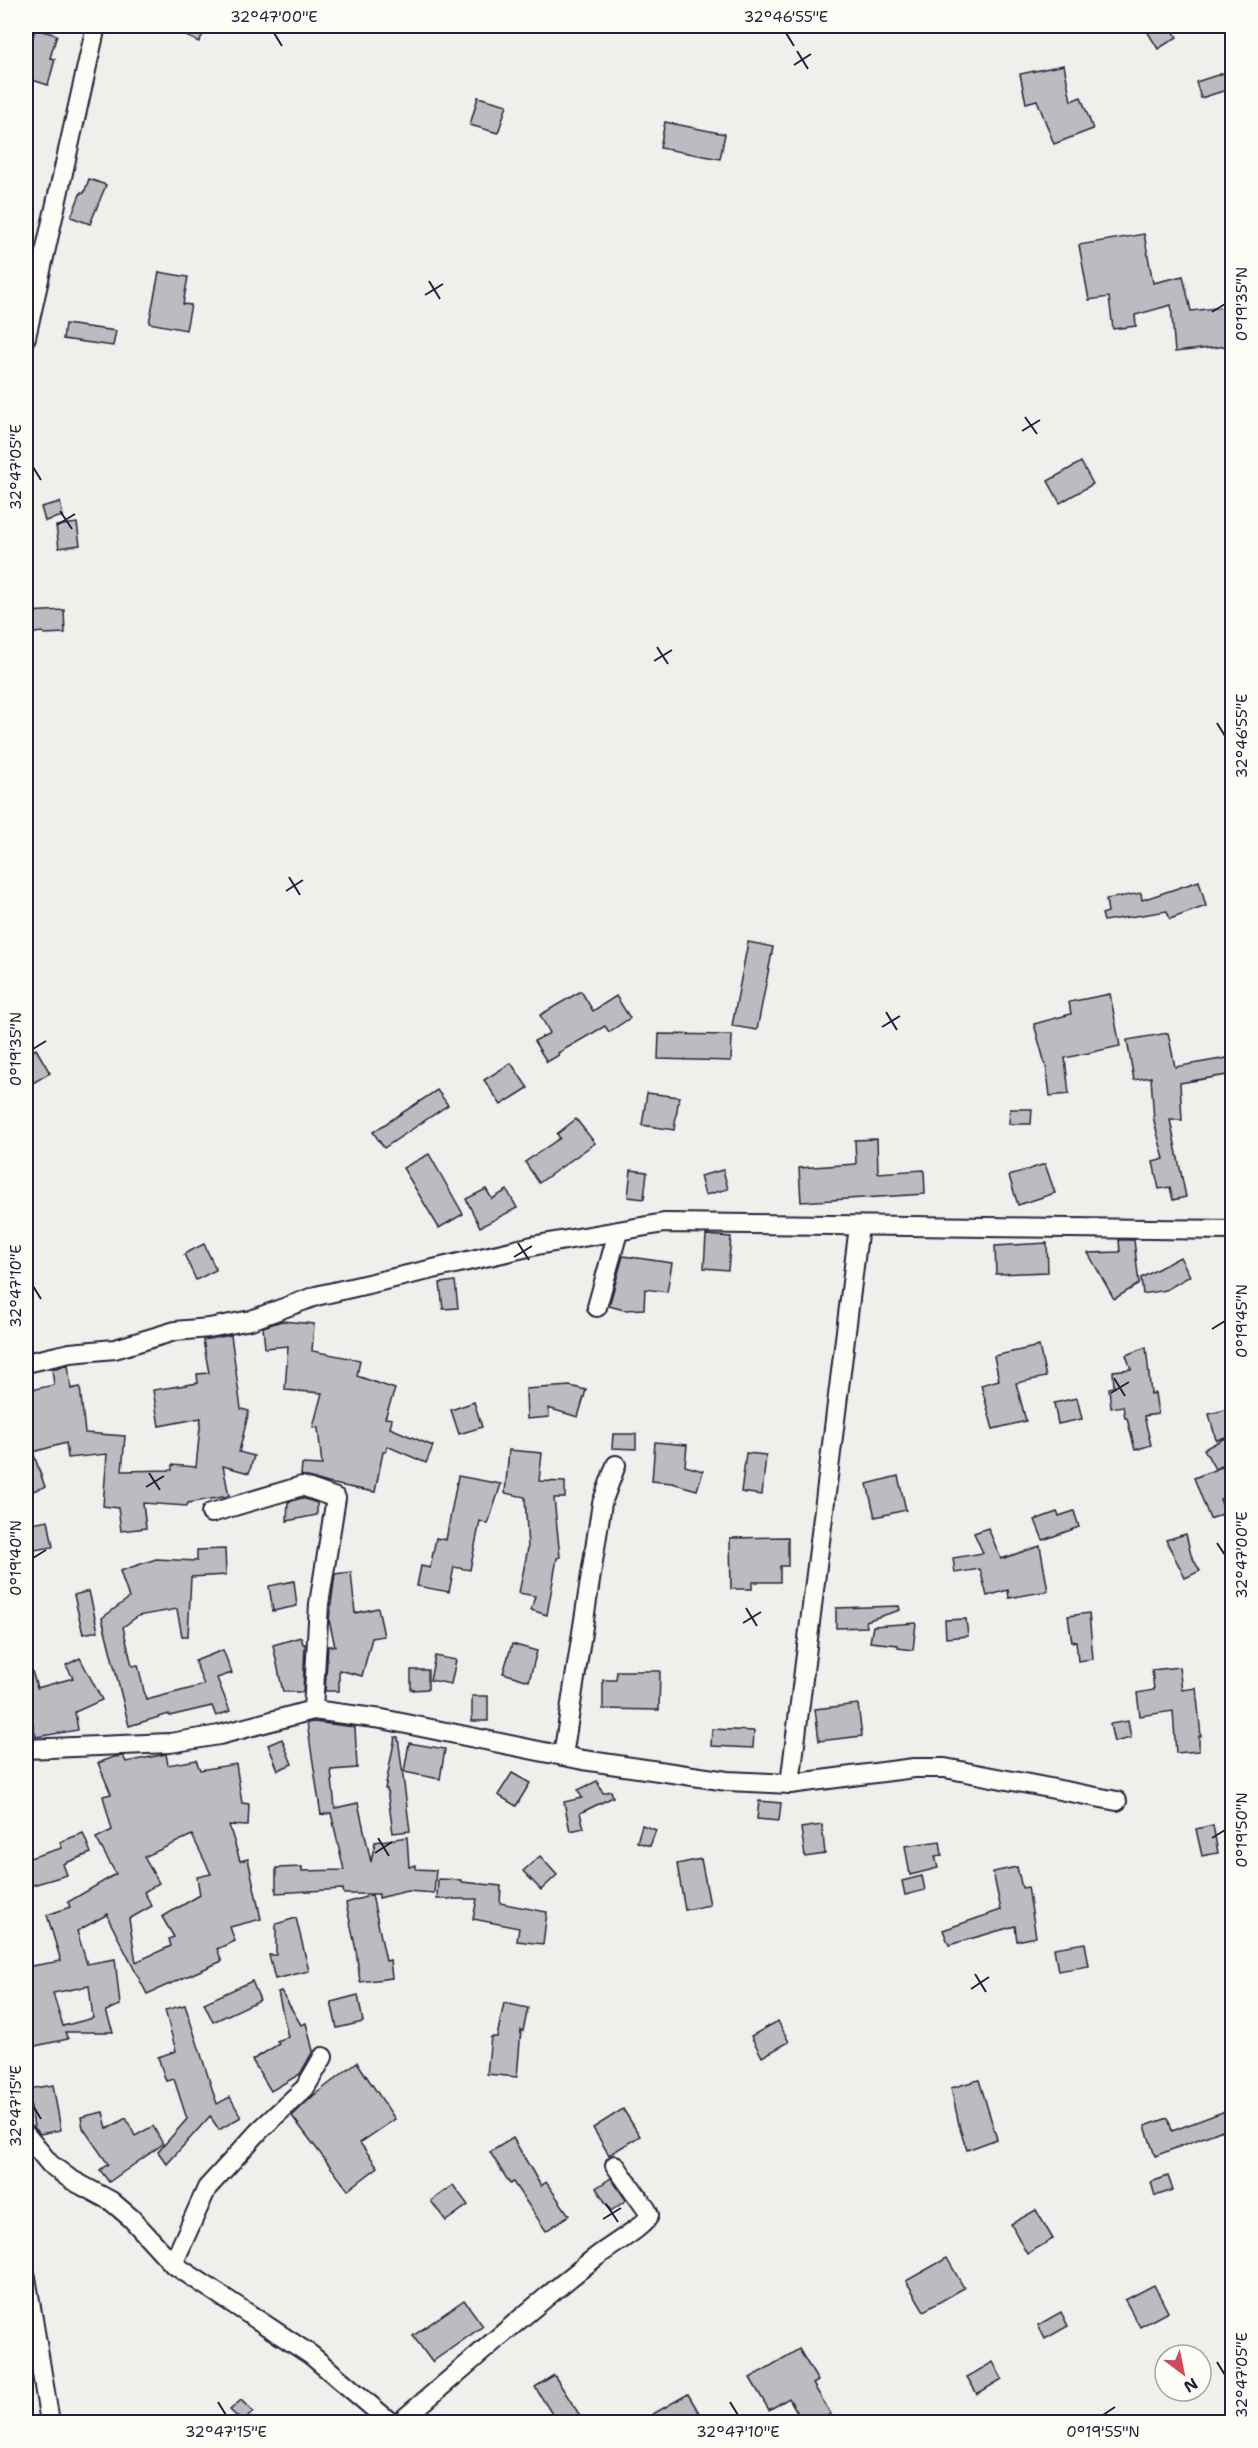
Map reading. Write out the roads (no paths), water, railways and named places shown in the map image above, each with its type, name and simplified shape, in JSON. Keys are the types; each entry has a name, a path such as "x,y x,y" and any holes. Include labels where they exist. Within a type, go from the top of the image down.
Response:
{"street":[{"path":"26,337 96,26"},
{"path":"26,1363 70,1353 115,1348 174,1330 209,1328 251,1320 316,1296 537,1245 664,1223 1233,1230"},
{"path":"790,1784 859,1226"},
{"path":"597,1307 618,1232"},
{"path":"563,1756 602,1503 616,1465"},
{"path":"211,1513 302,1486 336,1498 319,1604 313,1710"},
{"path":"26,1749 170,1743 219,1735 313,1710 382,1719 563,1756 727,1781 790,1784 914,1768 945,1768 1117,1801"},
{"path":"173,2264 207,2188 260,2130 305,2088 323,2057"},
{"path":"26,2135 50,2164 70,2179 111,2201 131,2218 173,2264 311,2355 390,2422"},
{"path":"400,2422 554,2290 646,2221 649,2215 647,2210 615,2165"},
{"path":"26,2277 50,2422"}]}
